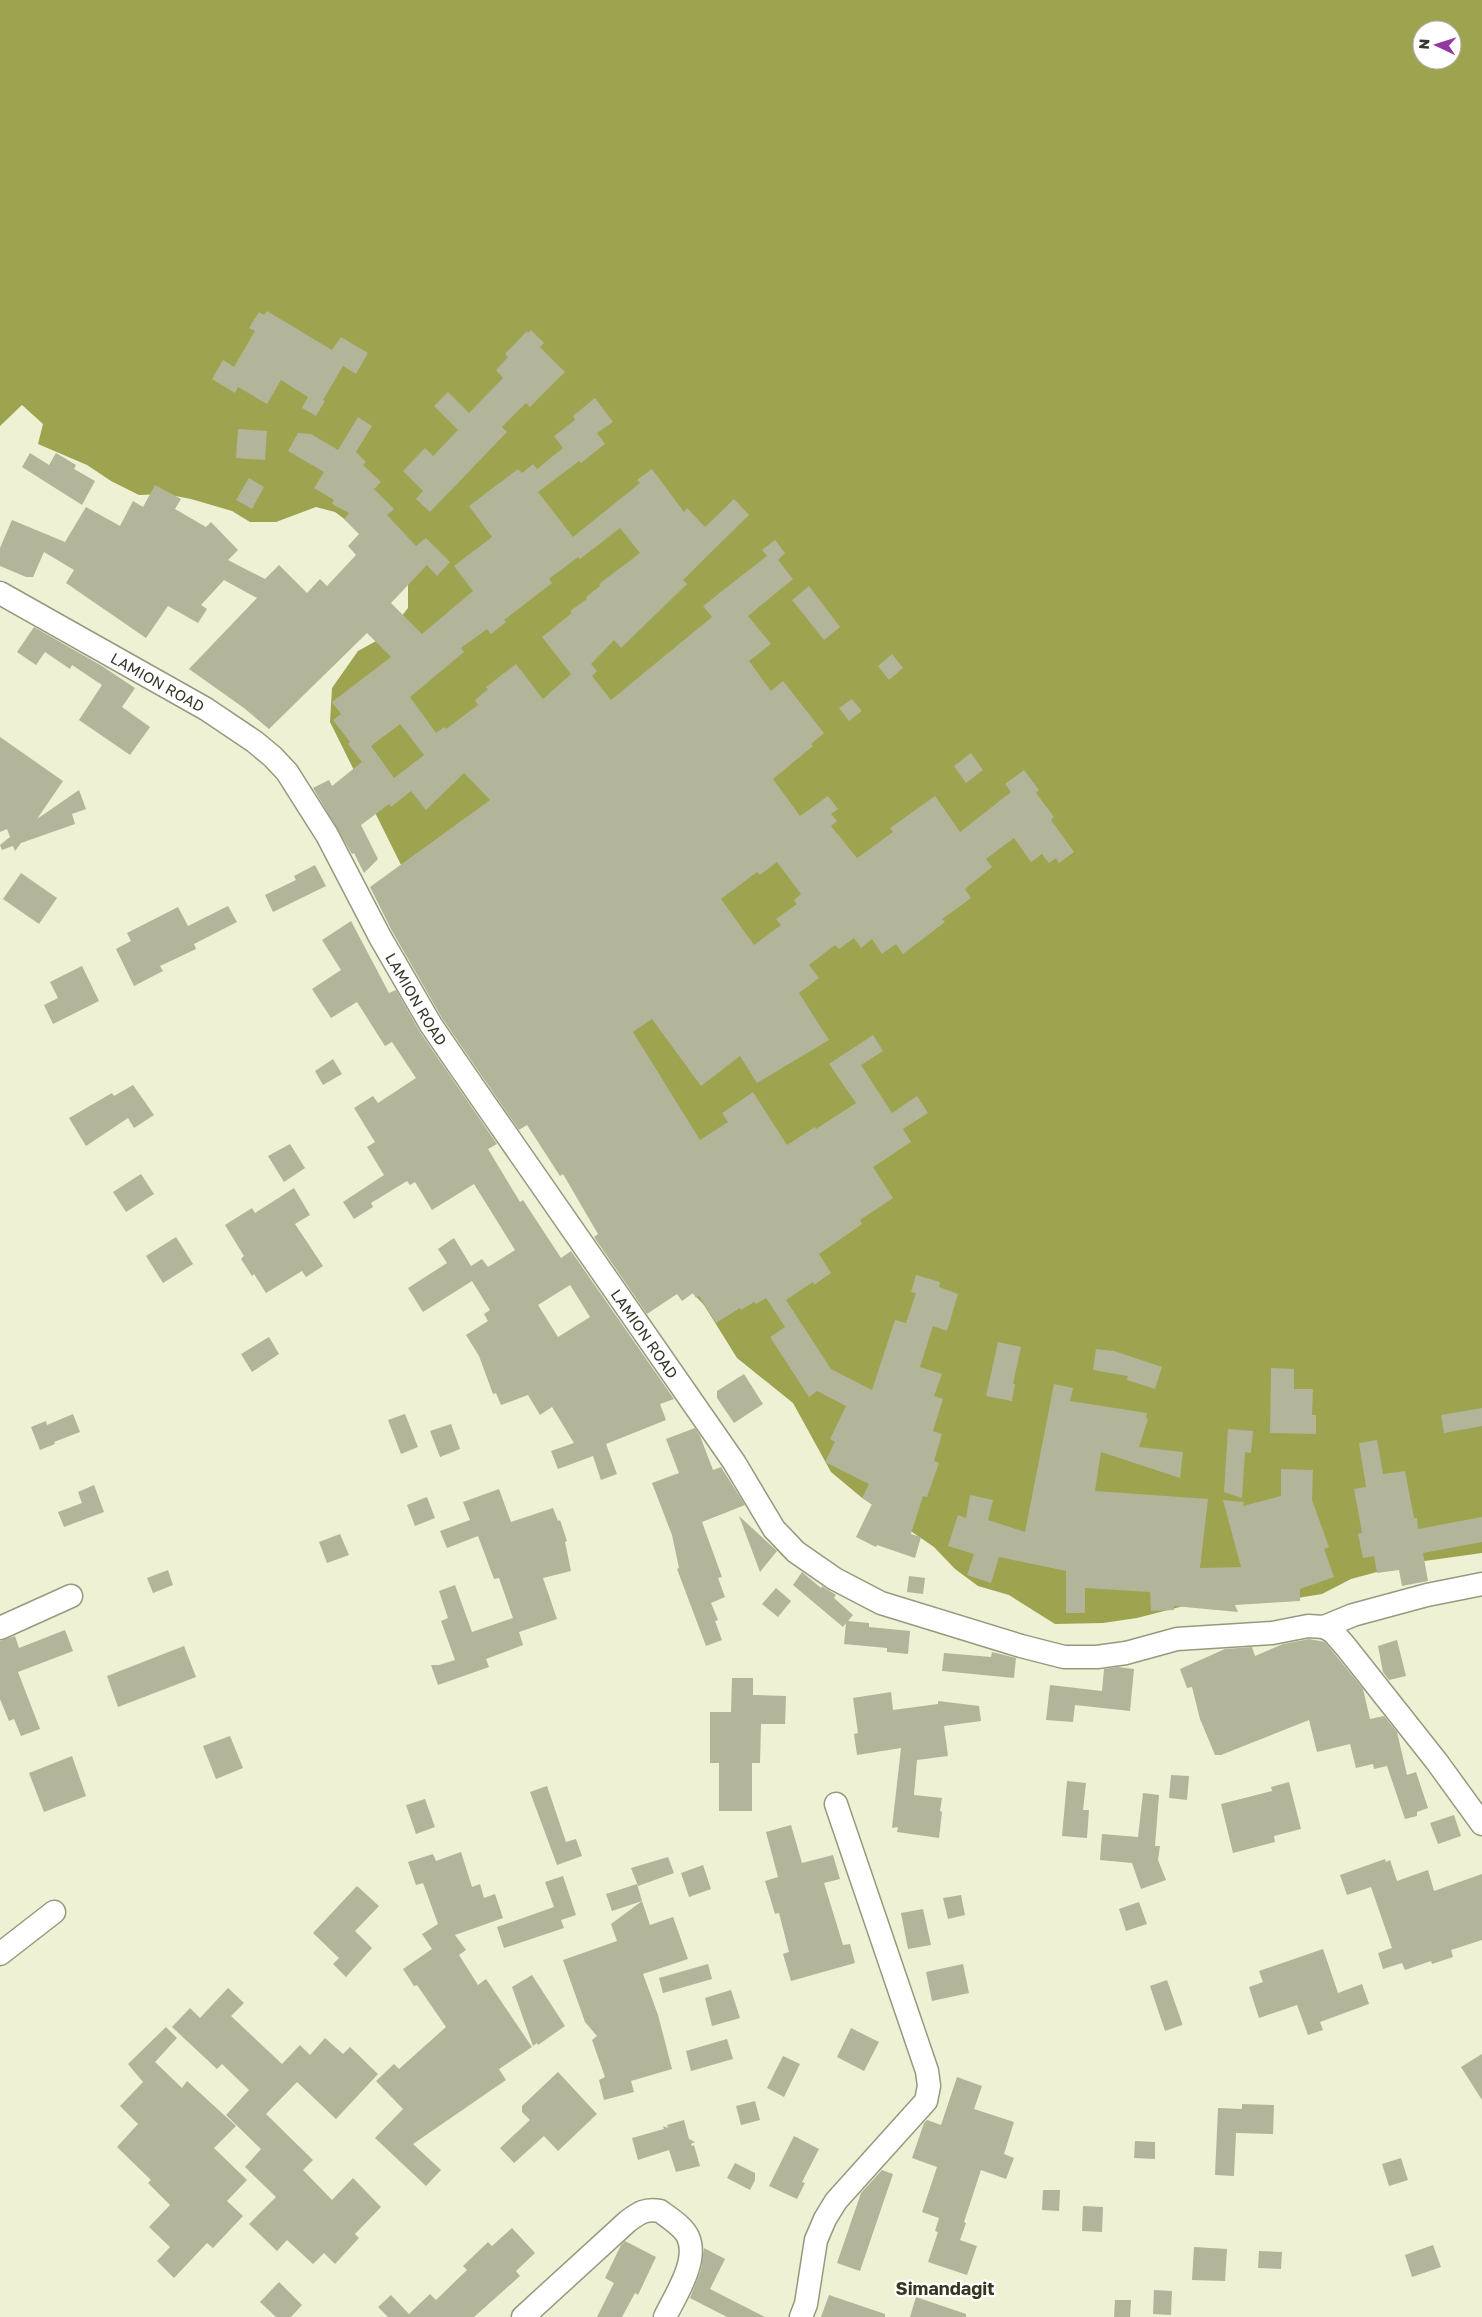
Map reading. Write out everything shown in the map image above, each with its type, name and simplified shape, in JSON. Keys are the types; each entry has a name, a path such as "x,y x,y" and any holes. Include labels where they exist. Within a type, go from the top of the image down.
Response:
{"street":[{"name":"LAMION ROAD","path":"0,593 206,709 255,742 274,757 287,772 327,835 380,937 431,1025 734,1462 754,1497 783,1540 835,1579 882,1603 1043,1653 1064,1657 1097,1657 1126,1653 1177,1639 1272,1633 1308,1626 1324,1626 1353,1615 1482,1584"},
{"path":"0,1628 71,1596"},
{"path":"1324,1626 1333,1632 1346,1647 1443,1770 1482,1824"},
{"path":"802,2317 806,2304 816,2240 825,2219 836,2201 920,2109 926,2101 929,2086 927,2071 836,1804"},
{"path":"0,1954 54,1912"},
{"path":"523,2317 628,2221 640,2212 654,2210 660,2211 688,2235 690,2245 689,2263 685,2278 665,2317"}],"shaded area":[{"path":"0,0 1482,0 1482,1553 1410,1563 1351,1579 1322,1594 1279,1601 1207,1600 1137,1618 1103,1623 1055,1624 1009,1595 978,1586 955,1569 934,1547 861,1497 831,1472 793,1403 737,1358 704,1305 625,1221 411,885 330,722 332,688 358,651 387,635 408,608 408,585 355,527 335,512 316,507 276,522 250,522 232,511 191,499 165,494 139,495 111,481 87,465 38,444 43,424 22,405 0,426"}],"building":[{"path":"267,311 332,350 341,337 368,353 356,374 343,366 316,416 302,408 308,397 281,380 267,404 238,387 235,393 212,379 223,360 234,367 255,331 249,328 259,312 264,315"},
{"path":"531,330 544,343 540,347 565,372 530,407 526,403 502,427 507,432 430,512 416,499 423,491 403,471 425,448 433,456 458,430 434,406 448,392 469,413 503,378 496,370 508,357 505,354 527,331 528,333"},
{"path":"595,398 613,422 597,433 605,444 538,492 573,537 640,483 637,480 652,469 684,512 687,508 705,527 734,499 749,515 683,580 687,584 621,648 614,640 591,664 597,671 592,676 611,700 712,617 703,606 767,556 762,550 775,540 785,553 778,560 793,579 748,616 771,644 749,661 771,691 783,681 824,733 811,744 813,746 773,779 800,816 828,796 838,809 831,814 837,821 831,826 857,858 893,832 890,828 935,796 960,832 1011,792 1005,784 1024,770 1039,790 1036,793 1054,817 1051,820 1074,852 1059,863 1056,858 1049,863 1042,854 1031,862 1014,838 986,859 992,867 965,889 971,898 942,919 945,922 903,954 896,944 882,954 872,939 861,948 854,938 839,949 835,945 809,965 819,978 799,993 829,1040 757,1083 740,1056 701,1086 652,1019 633,1032 700,1140 728,1122 722,1113 753,1092 787,1145 815,1127 816,1129 856,1103 829,1064 873,1035 883,1051 861,1065 892,1113 917,1096 928,1113 903,1129 911,1142 873,1167 893,1198 860,1220 862,1224 819,1254 831,1273 814,1285 813,1282 786,1300 831,1369 872,1390 895,1320 906,1323 916,1293 911,1292 916,1275 940,1282 939,1287 958,1294 947,1331 933,1326 920,1367 942,1374 934,1396 943,1399 933,1431 942,1434 934,1461 939,1463 927,1497 923,1496 911,1534 921,1537 915,1558 877,1545 876,1547 856,1537 872,1504 862,1498 869,1484 825,1462 835,1442 830,1439 846,1406 817,1391 809,1397 770,1337 785,1327 766,1298 756,1304 754,1302 741,1310 740,1308 716,1323 699,1296 696,1298 693,1293 682,1301 677,1294 647,1314 594,1237 598,1234 563,1174 560,1176 527,1125 519,1130 442,1018 392,931 370,887 490,800 464,773 426,810 411,791 391,807 389,804 361,825 378,859 364,873 354,853 352,854 313,788 329,780 332,786 362,762 333,720 341,714 332,702 391,657 367,633 269,729 244,708 189,669 257,598 224,580 201,605 207,609 198,623 168,606 146,638 66,583 74,570 44,552 33,577 26,577 0,566 0,548 12,520 65,542 86,507 120,526 133,501 143,507 155,485 181,499 175,509 206,527 211,522 238,550 228,560 265,579 279,565 307,593 320,579 327,586 356,555 348,546 359,534 344,519 349,513 332,504 334,500 314,488 324,472 288,451 298,433 311,434 338,450 358,417 372,426 356,452 366,462 363,465 381,482 374,489 394,509 387,515 416,546 426,538 450,562 437,576 427,565 391,603 422,634 473,591 454,566 492,537 469,506 518,469 522,473 533,464 537,469 563,448 554,436 575,420 573,416","holes":["620,528 640,553 599,584 600,586 586,597 587,599 570,611 572,613 542,637 571,674 543,699 516,664 486,687 488,689 475,700 478,705 446,729 444,727 436,733 410,697 464,652 461,648 487,629 491,634 506,622 504,620 552,583 549,579 578,557 580,559","400,724 424,755 394,778 371,746","777,862 801,894 794,900 797,904 776,919 781,925 754,945 721,899 757,872 760,875"]},
{"path":"238,429 267,431 265,460 236,458"},
{"path":"30,453 49,465 56,453 76,465 74,469 95,481 82,505 22,467"},
{"path":"249,478 264,487 252,509 236,500"},
{"path":"809,586 840,627 824,640 792,600"},
{"path":"34,627 102,666 135,688 122,707 150,727 130,755 79,720 102,685 72,665 70,669 45,652 36,665 17,652"},
{"path":"892,654 903,668 889,680 878,666"},
{"path":"852,699 862,711 849,721 839,708"},
{"path":"0,737 63,781 37,819 79,790 86,809 72,814 75,824 21,843 15,851 13,846 2,850 0,845 10,837 7,829 0,832"},
{"path":"971,753 983,770 966,783 954,766"},
{"path":"315,865 326,886 273,912 265,895 296,880 294,876"},
{"path":"21,873 57,898 39,924 3,899"},
{"path":"228,906 237,922 194,944 196,949 160,966 163,971 134,986 116,949 131,941 127,933 178,907 188,926"},
{"path":"351,921 389,993 396,990 420,1032 497,1144 488,1149 520,1202 523,1200 561,1258 571,1251 674,1399 660,1404 666,1420 606,1444 617,1474 601,1480 593,1456 558,1469 551,1451 574,1443 552,1407 540,1415 528,1395 501,1405 496,1393 493,1394 479,1356 466,1335 488,1321 484,1314 490,1310 472,1281 423,1312 408,1288 447,1263 438,1249 454,1238 471,1266 482,1259 488,1267 515,1250 474,1184 432,1210 415,1182 410,1185 407,1181 371,1203 373,1207 354,1219 343,1202 384,1175 367,1147 375,1142 354,1108 373,1096 378,1103 416,1078 392,1042 385,1046 357,1002 331,1018 312,989 341,970 322,940","holes":["570,1285 590,1317 558,1337 538,1305"]},
{"path":"82,966 99,1001 53,1024 44,1005 58,998 50,982"},
{"path":"333,1059 342,1074 323,1085 315,1071"},
{"path":"133,1085 154,1115 134,1128 128,1118 86,1146 69,1118 112,1093 114,1096"},
{"path":"290,1144 305,1168 284,1182 268,1156"},
{"path":"141,1174 154,1194 126,1212 113,1192"},
{"path":"294,1188 310,1215 295,1224 323,1266 306,1277 302,1271 266,1293 254,1274 252,1276 241,1259 244,1256 225,1225 252,1208 255,1213"},
{"path":"176,1237 193,1264 163,1283 146,1256"},
{"path":"269,1337 279,1354 252,1372 241,1354"},
{"path":"998,1342 1021,1347 1013,1384 1015,1384 1012,1401 986,1396"},
{"path":"1096,1349 1114,1351 1162,1367 1155,1389 1127,1380 1128,1376 1093,1370"},
{"path":"1271,1368 1294,1369 1294,1389 1313,1389 1312,1415 1316,1415 1316,1434 1270,1433"},
{"path":"744,1374 763,1404 734,1423 717,1398 717,1391"},
{"path":"1054,1384 1073,1388 1070,1401 1147,1413 1146,1418 1148,1419 1139,1447 1183,1452 1180,1478 1101,1452 1095,1491 1208,1499 1200,1568 1241,1567 1223,1500 1244,1502 1243,1506 1281,1496 1281,1469 1313,1470 1312,1500 1329,1547 1324,1549 1334,1577 1300,1589 1300,1601 1235,1605 1238,1612 1174,1606 1174,1610 1151,1611 1150,1592 1085,1588 1085,1613 1066,1613 1066,1571 999,1557 991,1583 967,1575 974,1554 948,1546 958,1515 966,1518 970,1495 993,1500 988,1520 1025,1532"},
{"path":"1482,1408 1482,1426 1444,1433 1441,1415"},
{"path":"73,1414 80,1432 54,1442 55,1444 40,1450 31,1427 46,1421 47,1425"},
{"path":"405,1414 418,1447 401,1454 388,1420"},
{"path":"451,1424 460,1449 440,1457 430,1431"},
{"path":"695,1428 713,1470 721,1467 745,1505 702,1522 722,1577 718,1578 725,1597 711,1603 718,1620 715,1621 722,1640 706,1646 677,1569 679,1568 672,1535 652,1483 679,1473 666,1439"},
{"path":"1228,1429 1253,1431 1251,1453 1245,1452 1242,1498 1224,1492"},
{"path":"1377,1440 1383,1474 1405,1471 1418,1529 1482,1517 1482,1542 1423,1553 1428,1581 1402,1586 1399,1570 1377,1573 1374,1556 1363,1558 1358,1534 1362,1533 1354,1489 1366,1487 1359,1443"},
{"path":"94,1485 104,1512 64,1527 58,1512 82,1503 78,1492"},
{"path":"499,1489 511,1522 553,1508 558,1521 560,1520 567,1541 565,1542 571,1571 543,1578 557,1619 519,1632 523,1645 486,1659 489,1667 438,1685 431,1665 439,1665 455,1660 441,1621 448,1618 439,1591 455,1585 472,1632 513,1618 499,1578 494,1579 478,1536 447,1548 440,1531 470,1520 463,1502"},
{"path":"427,1497 435,1518 415,1526 407,1505"},
{"path":"739,1516 777,1551 760,1572"},
{"path":"340,1534 349,1555 327,1563 319,1542"},
{"path":"168,1570 173,1585 153,1593 147,1578"},
{"path":"802,1572 821,1588 822,1586 836,1595 834,1598 853,1615 848,1621 869,1623 869,1627 910,1631 908,1654 887,1652 887,1648 844,1644 846,1623 843,1627 793,1585"},
{"path":"909,1576 925,1578 923,1594 907,1592"},
{"path":"776,1588 791,1601 778,1617 762,1604"},
{"path":"65,1630 73,1651 18,1672 40,1729 21,1736 14,1719 9,1721 0,1699 0,1641 15,1636 19,1648"},
{"path":"1309,1639 1325,1642 1363,1689 1370,1719 1384,1716 1397,1732 1407,1775 1416,1772 1428,1808 1417,1812 1417,1816 1405,1819 1387,1766 1374,1769 1373,1764 1356,1768 1350,1744 1317,1752 1309,1720 1221,1755 1215,1755 1200,1719 1192,1687 1187,1688 1180,1669 1225,1649 1252,1647 1255,1656 1283,1644"},
{"path":"1397,1640 1406,1676 1389,1680 1383,1672 1378,1646"},
{"path":"184,1646 196,1677 118,1707 107,1676"},
{"path":"992,1652 1016,1658 1014,1678 942,1671 944,1653 991,1657"},
{"path":"1118,1667 1134,1669 1130,1711 1075,1705 1073,1722 1046,1720 1050,1685 1102,1691 1104,1669"},
{"path":"732,1678 753,1678 753,1695 786,1696 785,1724 761,1724 760,1763 752,1763 752,1811 719,1811 719,1763 710,1763 710,1712 731,1712"},
{"path":"891,1692 893,1710 938,1704 938,1701 979,1706 981,1721 944,1726 948,1756 917,1760 914,1795 942,1798 939,1838 897,1832 898,1827 892,1828 901,1748 857,1755 854,1734 858,1733 853,1698"},
{"path":"230,1736 243,1768 216,1779 203,1746"},
{"path":"72,1756 86,1796 44,1812 29,1773"},
{"path":"1171,1775 1189,1776 1187,1800 1169,1798"},
{"path":"1067,1781 1086,1783 1083,1810 1089,1810 1087,1838 1062,1836"},
{"path":"1289,1782 1301,1829 1274,1836 1275,1842 1233,1853 1221,1804 1272,1791 1271,1787"},
{"path":"547,1786 566,1842 576,1839 582,1856 557,1865 530,1792"},
{"path":"1143,1793 1159,1795 1155,1846 1160,1846 1158,1860 1166,1880 1141,1889 1132,1863 1100,1860 1102,1834 1138,1837"},
{"path":"425,1799 435,1827 416,1834 406,1805"},
{"path":"1454,1815 1461,1836 1438,1844 1430,1823"},
{"path":"791,1825 802,1863 833,1855 840,1879 824,1883 843,1945 850,1944 855,1963 791,1981 783,1954 789,1952 779,1913 775,1914 765,1881 778,1877 766,1832"},
{"path":"461,1852 472,1887 480,1884 484,1898 495,1894 503,1918 455,1935 466,1950 459,1955 478,1985 486,1979 532,2047 499,2069 506,2080 413,2144 441,2170 426,2186 375,2138 403,2109 376,2081 394,2064 399,2069 446,2027 417,1985 414,1986 403,1969 432,1949 422,1934 438,1924 423,1883 416,1885 408,1862 433,1854 436,1861"},
{"path":"668,1857 674,1873 638,1886 631,1868"},
{"path":"1385,1859 1386,1862 1390,1860 1397,1881 1428,1870 1434,1891 1482,1874 1482,1940 1451,1950 1453,1957 1432,1964 1431,1961 1405,1970 1402,1963 1383,1969 1378,1953 1392,1948 1371,1887 1347,1895 1340,1875"},
{"path":"703,1865 711,1889 689,1897 681,1873"},
{"path":"563,1876 576,1915 561,1920 564,1928 504,1948 497,1927 554,1907 545,1882"},
{"path":"637,1884 642,1901 612,1911 606,1894"},
{"path":"357,1886 379,1906 355,1931 372,1948 346,1977 333,1964 339,1958 313,1933"},
{"path":"961,1895 965,1915 948,1919 943,1898"},
{"path":"642,1901 650,1925 673,1917 688,1959 643,1974 658,2015 672,2069 631,2081 634,2092 604,2100 599,2080 605,2077 592,2040 597,2036 585,2022 563,1960 617,1941 611,1924"},
{"path":"1139,1902 1147,1924 1126,1931 1119,1909"},
{"path":"923,1909 931,1945 908,1949 901,1913"},
{"path":"1323,1949 1338,1993 1362,1984 1369,2004 1320,2022 1323,2030 1308,2035 1297,2005 1259,2018 1249,1987 1263,1982 1259,1971"},
{"path":"708,1964 712,1979 663,1993 659,1978"},
{"path":"963,1964 969,1993 932,2001 926,1972"},
{"path":"532,1975 565,2026 538,2045 537,2043 533,2046 512,1987"},
{"path":"1167,1980 1182,2025 1165,2031 1150,1986"},
{"path":"228,1988 244,2003 231,2016 282,2064 300,2045 310,2055 325,2038 343,2054 350,2047 378,2074 336,2119 297,2082 266,2114 313,2160 303,2170 332,2200 353,2178 381,2207 355,2234 359,2238 335,2264 324,2253 313,2264 287,2240 277,2251 249,2224 276,2197 245,2167 261,2149 226,2115 249,2090 222,2064 217,2069 172,2027 190,2008 200,2018"},
{"path":"731,1990 740,2018 712,2026 705,1998"},
{"path":"166,2027 177,2038 155,2062 182,2088 187,2081 236,2126 214,2148 247,2180 227,2201 243,2216 213,2248 207,2243 174,2278 157,2261 170,2247 149,2227 170,2205 148,2183 151,2180 117,2147 138,2124 120,2106 143,2082 128,2064"},
{"path":"851,2028 879,2042 864,2071 837,2057"},
{"path":"727,2039 733,2059 691,2071 686,2051"},
{"path":"1482,2054 1482,2100 1461,2067"},
{"path":"783,2056 800,2064 784,2097 767,2088"},
{"path":"558,2072 597,2114 558,2151 544,2136 514,2163 500,2148 530,2120 522,2112 522,2106"},
{"path":"957,2077 982,2086 974,2109 1014,2122 1004,2154 1014,2158 1006,2179 981,2170 964,2222 966,2223 960,2240 977,2246 967,2275 928,2262 938,2232 935,2231 939,2218 922,2212 937,2167 912,2158 924,2123 927,2120 941,2125"},
{"path":"755,2101 760,2120 741,2125 736,2106"},
{"path":"1242,2104 1274,2105 1273,2134 1236,2133 1234,2176 1215,2175 1218,2108 1242,2109"},
{"path":"684,2120 689,2139 695,2142 691,2144 692,2146 694,2145 700,2166 676,2172 669,2150 638,2160 632,2138 664,2129 663,2126 668,2128 667,2125"},
{"path":"794,2136 819,2149 802,2182 805,2183 797,2199 769,2186"},
{"path":"1135,2141 1155,2142 1155,2159 1134,2158"},
{"path":"1401,2158 1408,2180 1389,2186 1382,2164"},
{"path":"735,2163 755,2173 755,2180 750,2190 727,2178"},
{"path":"882,2170 893,2174 860,2271 837,2263 861,2193"},
{"path":"1043,2190 1060,2190 1059,2211 1042,2210"},
{"path":"1083,2206 1103,2207 1102,2232 1082,2231"},
{"path":"512,2228 535,2253 516,2271 520,2276 474,2317 388,2317 378,2307 391,2295 409,2314 430,2294 436,2300 467,2270 463,2266 488,2242 492,2246"},
{"path":"625,2241 656,2257 638,2295 635,2293 622,2317 597,2317 614,2283 605,2278 621,2245"},
{"path":"1433,2245 1441,2267 1412,2277 1405,2255"},
{"path":"1194,2247 1227,2249 1225,2281 1192,2280"},
{"path":"704,2248 725,2259 710,2289 765,2317 727,2317 690,2298 701,2270"},
{"path":"1259,2251 1282,2252 1281,2269 1258,2268"},
{"path":"279,2282 302,2305 291,2317 276,2317 260,2302"},
{"path":"1154,2290 1172,2291 1171,2315 1153,2314"},
{"path":"829,2295 885,2314 885,2317 821,2317"},
{"path":"916,2297 966,2314 966,2317 910,2317"},
{"path":"1115,2300 1131,2300 1130,2317 1114,2317"}],"district":[{"name":"Simandagit","path":"945,2288"}]}
